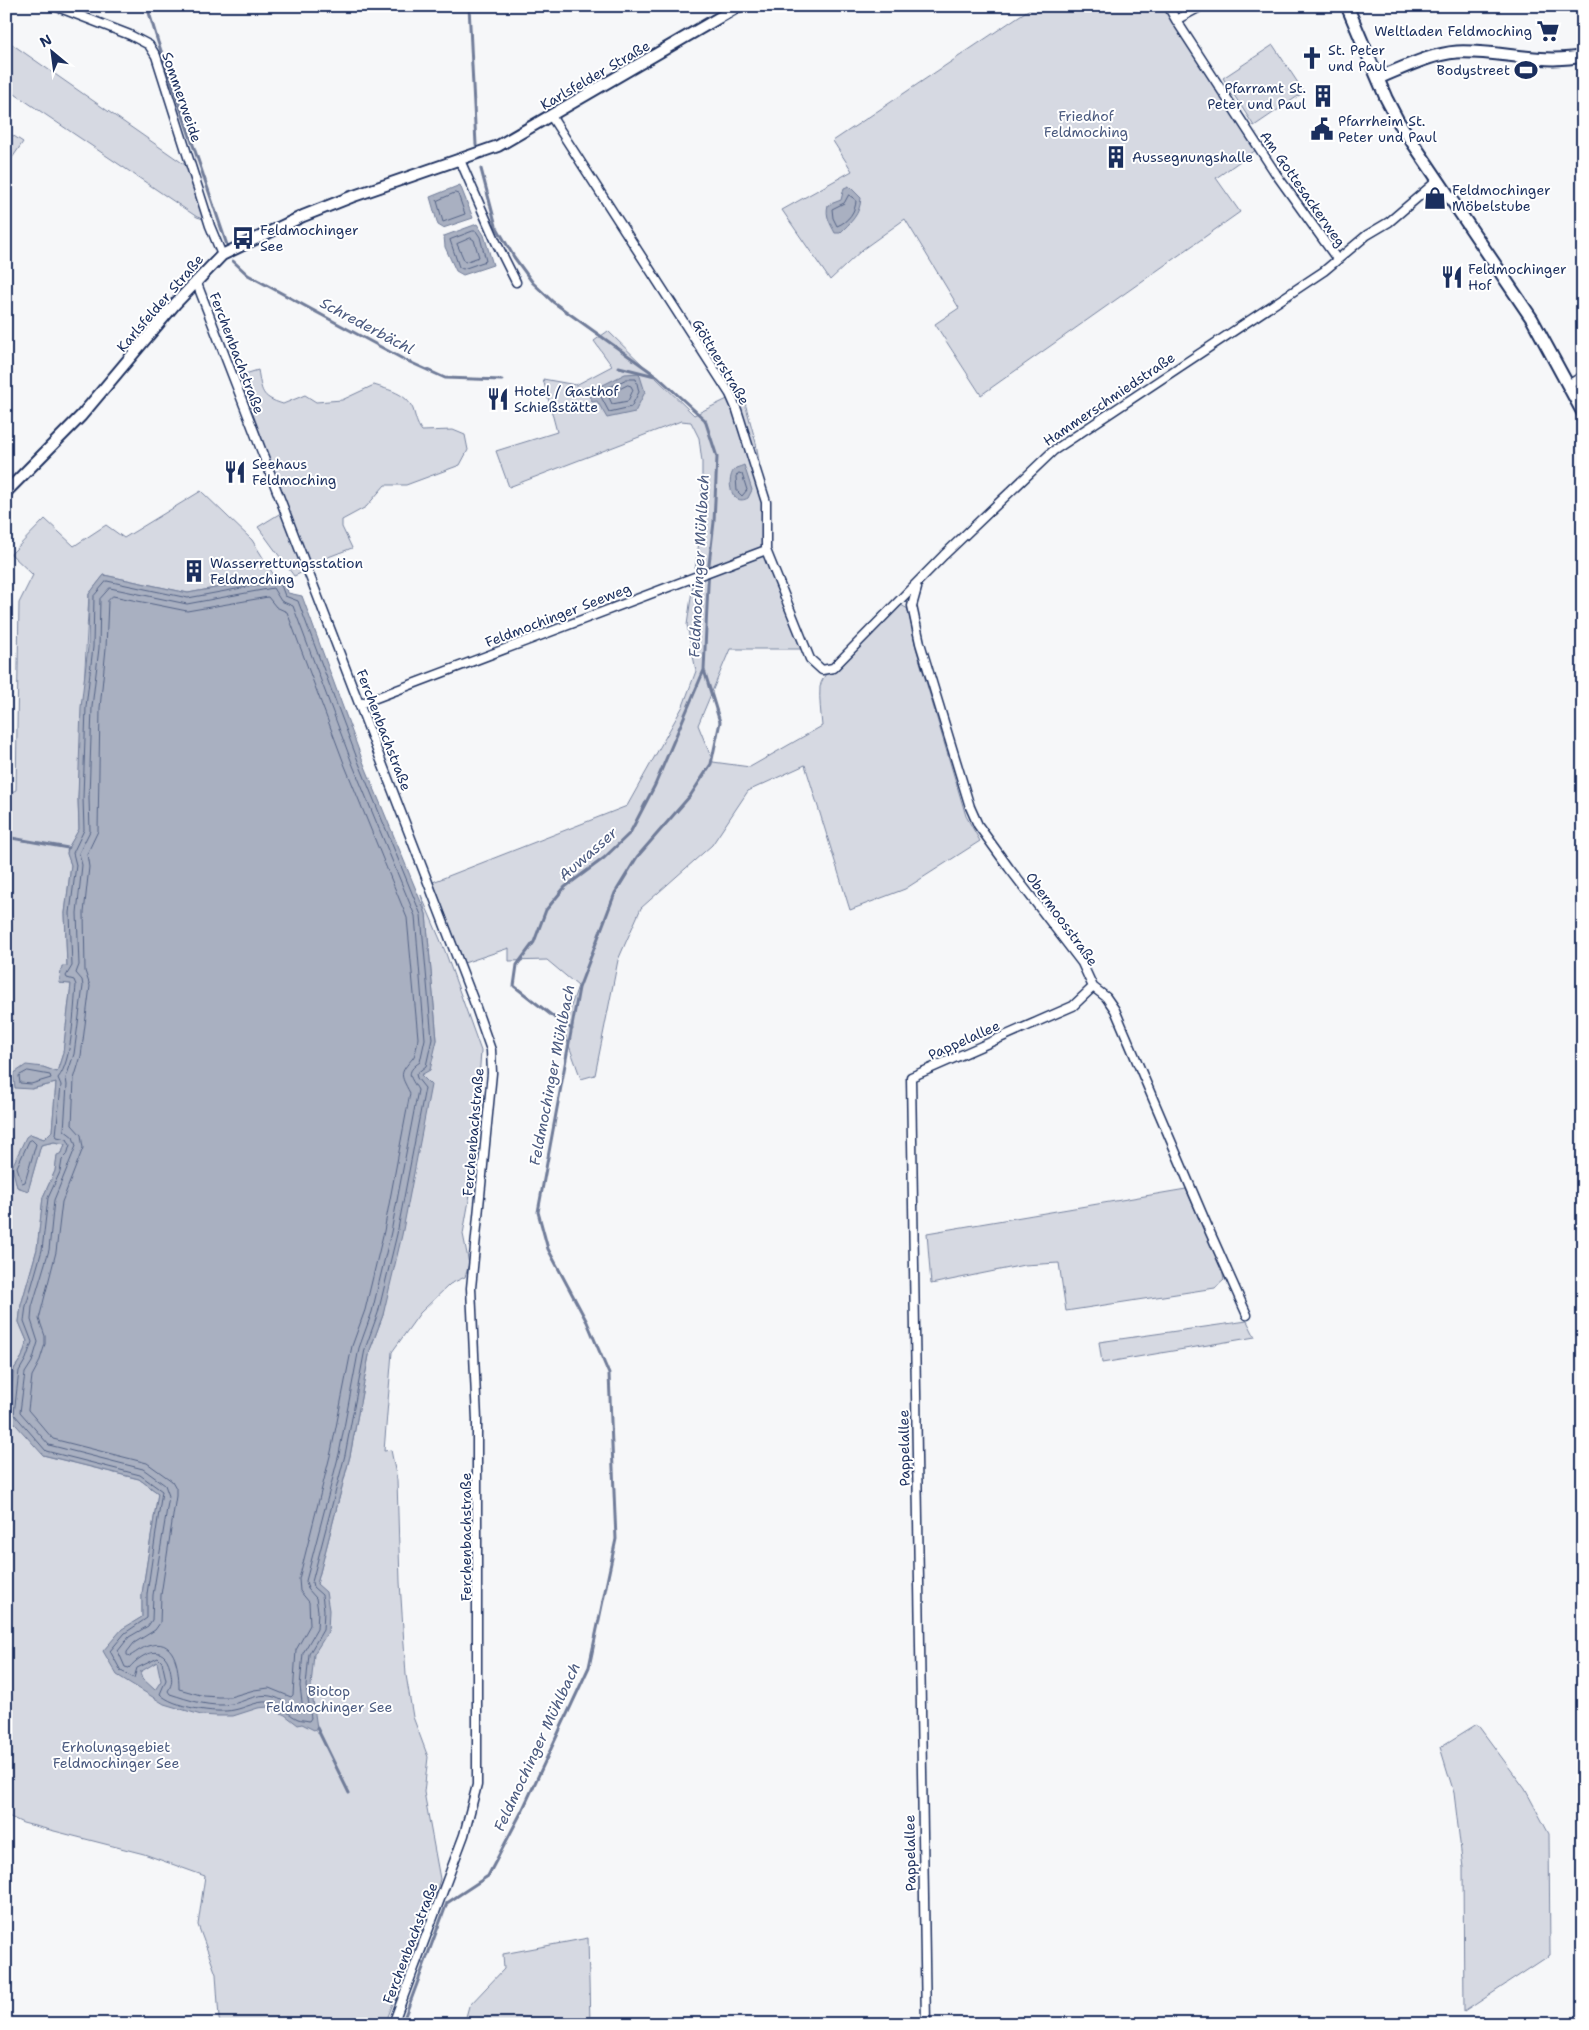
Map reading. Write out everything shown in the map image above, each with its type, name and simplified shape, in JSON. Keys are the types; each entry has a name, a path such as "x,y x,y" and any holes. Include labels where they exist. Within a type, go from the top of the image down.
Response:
{"main road":[{"path":"1347,6 1398,121 1532,319 1583,413"},
{"path":"1378,78 1428,58 1454,52 1555,59 1583,56"}],"street":[{"name":"Sommerweide","path":"55,6 130,35 149,46 156,56 210,226 222,255"},
{"name":"Karlsfelder Straße","path":"6,492 104,390 196,281 222,255 303,216 351,197 498,146 739,6"},
{"name":"Am Gottesackerweg","path":"1168,6 1276,174 1337,259"},
{"path":"1176,20 1202,6"},
{"name":"Göttnerstraße","path":"551,116 730,394 737,410 766,502 766,550 810,659 822,670"},
{"path":"460,160 516,282"},
{"name":"Hammerschmiedstraße","path":"822,670 833,668 918,584 944,555 1053,451 1324,271 1367,235 1389,222 1438,180"},
{"name":"Ferchenbachstraße","path":"196,281 474,999 491,1050 492,1064 471,1288 474,1317 478,1439 477,1784 464,1835 393,2024"},
{"path":"1568,385 1583,376"},
{"name":"Feldmochinger Seeweg","path":"360,704 766,550"},
{"name":"Obermoosstraße","path":"918,584 912,606 920,643 970,807 978,826 1082,963 1093,987 1106,997 1115,1010 1247,1315"},
{"name":"Pappelallee","path":"926,2024 911,1077 1074,1006 1093,987"}],"green space":[{"name":"Friedhof Feldmoching","path":"1034,6 1164,6 1256,150 1216,178 1240,212 981,395 935,324 959,308 905,219 863,249 830,280 782,210 852,171 833,141"},
{"path":"6,40 191,169 207,220 197,217 6,88"},
{"path":"1273,45 1304,92 1254,126 1223,78"},
{"path":"6,131 23,142 6,167"},
{"path":"608,331 694,415 742,392 756,443 765,500 764,550 802,649 730,649 698,725 713,762 750,767 822,726 820,687 831,667 854,643 901,605 908,609 916,648 966,816 980,841 905,889 850,910 805,765 748,791 712,845 641,908 618,960 595,1075 581,1079 563,1029 578,986 547,960 509,961 509,948 464,963 433,882 627,806 683,706 696,671 687,625 699,542 702,462 699,438 691,422 681,421 509,487 496,451 557,432 543,379 576,385 612,366 594,341"},
{"path":"258,370 263,392 270,399 283,404 305,395 316,402 342,400 374,385 391,391 402,396 410,404 422,431 453,430 465,435 468,450 460,465 406,485 385,485 366,507 342,520 342,527 352,548 310,564 301,573 294,576 258,527 284,511 232,378"},
{"path":"201,491 252,540 275,577 188,593 104,575 89,594 78,798 79,830 67,853 71,865 65,913 67,966 59,983 71,984 63,1053 57,1072 43,1067 31,1089 56,1083 52,1131 44,1139 30,1134 17,1187 28,1190 41,1145 54,1142 65,1144 62,1153 57,1156 55,1171 43,1197 37,1249 21,1305 19,1322 27,1341 22,1357 14,1369 43,1455 139,1479 158,1493 142,1594 142,1617 130,1625 317,1584 350,1456 370,1350 383,1315 421,1075 437,1040 426,914 421,895 445,951 481,1051 471,1189 463,1234 469,1264 465,1277 450,1284 420,1313 392,1352 384,1451 391,1450 397,1480 400,1582 406,1675 413,1717 428,1757 424,1792 440,1879 435,1897 385,2024 221,2024 216,1974 198,1925 205,1876 144,1854 23,1823 6,1815 6,795 16,790 19,603 33,575 11,554 45,519 74,546 106,525 124,538"},
{"path":"1186,1189 1222,1270 1224,1280 1215,1288 1066,1311 1059,1263 1024,1265 931,1284 927,1233"},
{"path":"1247,1321 1255,1337 1102,1363 1099,1342"},
{"path":"1477,1724 1525,1789 1549,1834 1550,1955 1464,2012 1463,1868 1454,1793 1440,1747"},
{"path":"588,1938 590,2024 464,2024 469,2006 504,1969 503,1954"}],"water":[{"path":"460,185 473,218 443,228 438,225 430,197"},
{"path":"849,186 861,198 859,209 854,218 840,233 835,233 828,216 828,205 841,200 844,188"},
{"path":"477,224 484,235 493,265 463,275 456,271 445,247 444,236"},
{"path":"639,373 645,392 635,412 607,418 597,401 592,402 589,392 625,374"},
{"path":"744,465 752,490 748,498 742,500 737,499 733,495 730,484 733,472 736,468"},
{"path":"104,575 188,593 275,577 285,581 288,593 302,596 362,759 426,914 437,1040 430,1070 421,1075 431,1085 402,1235 383,1315 370,1350 350,1456 317,1584 326,1592 329,1610 328,1632 314,1654 311,1686 317,1728 314,1730 302,1724 298,1725 285,1715 268,1707 258,1708 233,1716 201,1715 164,1704 117,1675 103,1651 122,1629 142,1617 142,1594 158,1493 139,1479 43,1455 8,1416 14,1369 22,1357 27,1341 19,1322 21,1305 37,1249 43,1197 55,1171 57,1155 62,1153 65,1144 54,1142 41,1145 28,1191 17,1187 12,1167 26,1137 30,1134 44,1139 52,1131 56,1083 31,1089 15,1088 13,1074 26,1065 43,1067 57,1072 63,1053 71,984 59,983 62,966 67,966 65,913 71,865 67,854 68,848 79,829 78,798 81,707 88,647 89,594","holes":["157,1662 161,1681 155,1690 142,1678 140,1672"]}],"waterway":[{"name":"Schrederbächl","path":"147,6 227,245"},
{"name":"Feldmochinger Mühlbach","path":"469,6 476,145"},
{"name":"Feldmochinger Mühlbach","path":"402,2024 447,1903 488,1876 522,1811 589,1667 616,1539 609,1374 587,1322 548,1249 538,1212 579,988 615,893 637,857 690,796 711,764 720,722 704,670 717,457 705,420 658,377 553,302 533,283 514,257 496,226 481,169"},
{"name":"Schrederbächl","path":"233,261 248,275 403,359 445,378 502,380"},
{"name":"Schrederbächl","path":"619,367 655,376"},
{"name":"Auwasser","path":"572,1029 564,1025 514,986 517,965 534,942 546,910 565,887 604,858 630,833 655,785 704,670"},
{"path":"6,837 68,848"},
{"path":"317,1728 349,1793"}],"place":[{"name":"Weltladen Feldmoching","path":"1548,31"},
{"name":"St. Peter und Paul","path":"1312,58"},
{"name":"Bodystreet","path":"1526,70"},
{"name":"Pfarramt St. Peter und Paul","path":"1323,96"},
{"name":"Pfarrheim St. Peter und Paul","path":"1322,129"},
{"name":"Aussegnungshalle","path":"1116,157"},
{"name":"Feldmochinger Möbelstube","path":"1435,198"},
{"name":"Feldmochinger See","path":"243,238"},
{"name":"Feldmochinger Hof","path":"1452,277"},
{"name":"Hotel / Gasthof Schießstätte","path":"498,399"},
{"name":"Seehaus Feldmoching","path":"235,472"},
{"name":"Wasserrettungsstation Feldmoching","path":"194,571"}],"park label":[{"name":"Biotop Feldmochinger See","path":"329,1699"},
{"name":"Erholungsgebiet Feldmochinger See","path":"116,1755"}]}
